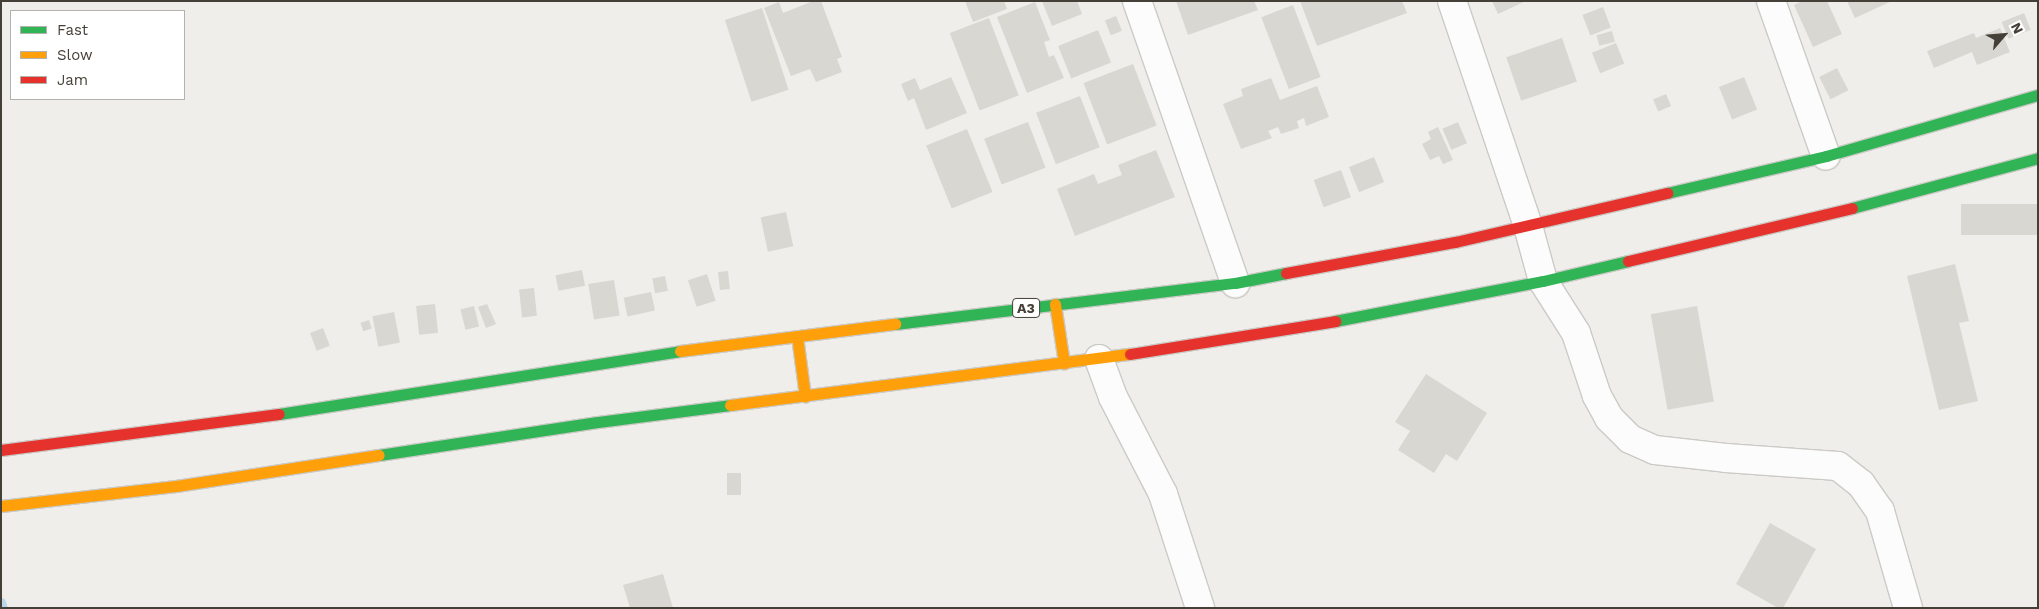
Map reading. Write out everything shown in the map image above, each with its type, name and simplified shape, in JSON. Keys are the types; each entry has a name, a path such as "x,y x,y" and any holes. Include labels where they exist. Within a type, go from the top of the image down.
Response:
{"highway":[{"name":"A3","path":"1,450 284,413 726,344 1235,283 1455,242 1528,226 1826,156 2038,95"},
{"path":"1,506 176,486 598,422 1099,359 1275,332 1543,281 1845,210 2038,158"},
{"path":"1055,304 1064,363"},
{"path":"797,336 805,396"}],"street":[{"path":"1137,1 1235,283"},
{"path":"1452,1 1528,226 1543,281 1576,333 1597,396 1610,418 1630,439 1655,450 1726,458 1838,466 1860,484 1880,511 1908,608"},
{"path":"1771,1 1826,156"},
{"path":"1099,359 1113,397 1163,494 1200,608"}],"building":[{"path":"813,1 821,1 842,57 837,59 842,72 816,82 810,69 791,76 764,8 779,2 783,13"},
{"path":"965,1 1004,1 1007,9 973,22"},
{"path":"1042,1 1077,1 1082,14 1052,26"},
{"path":"1176,1 1254,1 1258,10 1188,35"},
{"path":"1300,1 1402,1 1407,13 1317,46"},
{"path":"1492,1 1526,1 1498,14"},
{"path":"1802,1 1827,1 1842,34 1813,47 1794,5"},
{"path":"1847,1 1892,1 1855,18"},
{"path":"1035,2 1050,40 1044,42 1049,57 1054,55 1064,78 1027,93 997,17"},
{"path":"1293,5 1321,77 1289,89 1261,17"},
{"path":"1603,7 1611,28 1590,35 1582,15"},
{"path":"762,8 789,90 751,102 725,20"},
{"path":"2024,13 2031,30 2008,39 2002,22"},
{"path":"1116,16 1122,31 1111,35 1105,20"},
{"path":"989,18 1019,95 980,111 950,33"},
{"path":"2000,28 2010,52 1977,65 1972,52 1934,68 1927,51 1974,33 1976,38"},
{"path":"1098,30 1111,62 1071,79 1058,46"},
{"path":"1612,31 1615,42 1599,46 1597,35"},
{"path":"1562,38 1577,81 1521,101 1506,57"},
{"path":"1616,43 1624,63 1600,73 1592,53"},
{"path":"1133,64 1157,126 1107,145 1084,83"},
{"path":"1837,68 1848,90 1831,99 1819,77"},
{"path":"951,77 967,113 926,130 914,98 908,101 901,84 915,78 920,90"},
{"path":"1744,77 1757,109 1732,120 1719,87"},
{"path":"1271,78 1280,100 1317,86 1329,117 1306,126 1304,118 1297,121 1299,128 1281,134 1278,127 1268,131 1272,138 1241,149 1223,104 1243,96 1241,89"},
{"path":"1666,94 1671,106 1658,111 1653,99"},
{"path":"1080,96 1100,147 1056,164 1036,113"},
{"path":"1028,122 1046,168 1002,185 984,139"},
{"path":"1458,122 1467,143 1451,150 1442,129"},
{"path":"1438,127 1453,160 1443,164 1439,156 1430,160 1422,144 1431,139 1428,132"},
{"path":"967,129 992,192 952,209 926,145"},
{"path":"1156,150 1175,197 1075,236 1057,189 1094,174 1098,184 1122,175 1118,165"},
{"path":"1374,157 1384,182 1359,192 1349,167"},
{"path":"1341,170 1351,197 1324,207 1314,180"},
{"path":"1961,204 2038,204 2038,235 1961,235"},
{"path":"786,212 793,246 768,252 761,217"},
{"path":"1955,264 1969,321 1959,323 1978,401 1939,410 1907,276"},
{"path":"582,270 585,286 559,291 555,275"},
{"path":"728,271 730,289 720,290 718,272"},
{"path":"707,274 716,301 697,307 688,280"},
{"path":"665,276 668,291 655,293 652,278"},
{"path":"614,280 620,316 594,320 588,284"},
{"path":"534,288 537,316 522,317 519,290"},
{"path":"651,292 655,311 628,316 624,298"},
{"path":"435,304 438,333 419,335 416,306"},
{"path":"487,304 496,324 486,328 478,307"},
{"path":"474,306 479,326 465,330 460,309"},
{"path":"1697,306 1714,402 1668,410 1651,314"},
{"path":"394,312 400,342 378,347 372,316"},
{"path":"369,320 372,329 363,331 360,323"},
{"path":"323,328 330,346 317,351 310,333"},
{"path":"1426,374 1487,413 1457,461 1446,454 1434,473 1398,450 1410,431 1395,422"},
{"path":"727,473 741,473 741,495 727,495"},
{"path":"1770,523 1816,549 1783,608 1778,608 1736,584"},
{"path":"663,574 673,608 630,608 623,585"}],"waterway":[{"path":"1,602 3,608"}],"traffic: fast":[{"path":"1667,193 1826,156 2038,95"},
{"path":"1852,208 2038,158"},
{"path":"1335,321 1543,281 1628,261"},
{"path":"895,324 1235,283 1286,273"},
{"path":"279,414 680,351"},
{"path":"379,455 598,422 730,405"}],"traffic: slow":[{"path":"1055,304 1064,363"},
{"path":"680,351 895,324"},
{"path":"797,336 805,396"},
{"path":"730,405 1130,354"},
{"path":"1,506 176,486 379,455"}],"traffic: jam":[{"path":"1286,273 1455,242 1667,193"},
{"path":"1628,261 1852,208"},
{"path":"1130,354 1335,321"},
{"path":"1,450 279,414"}]}
